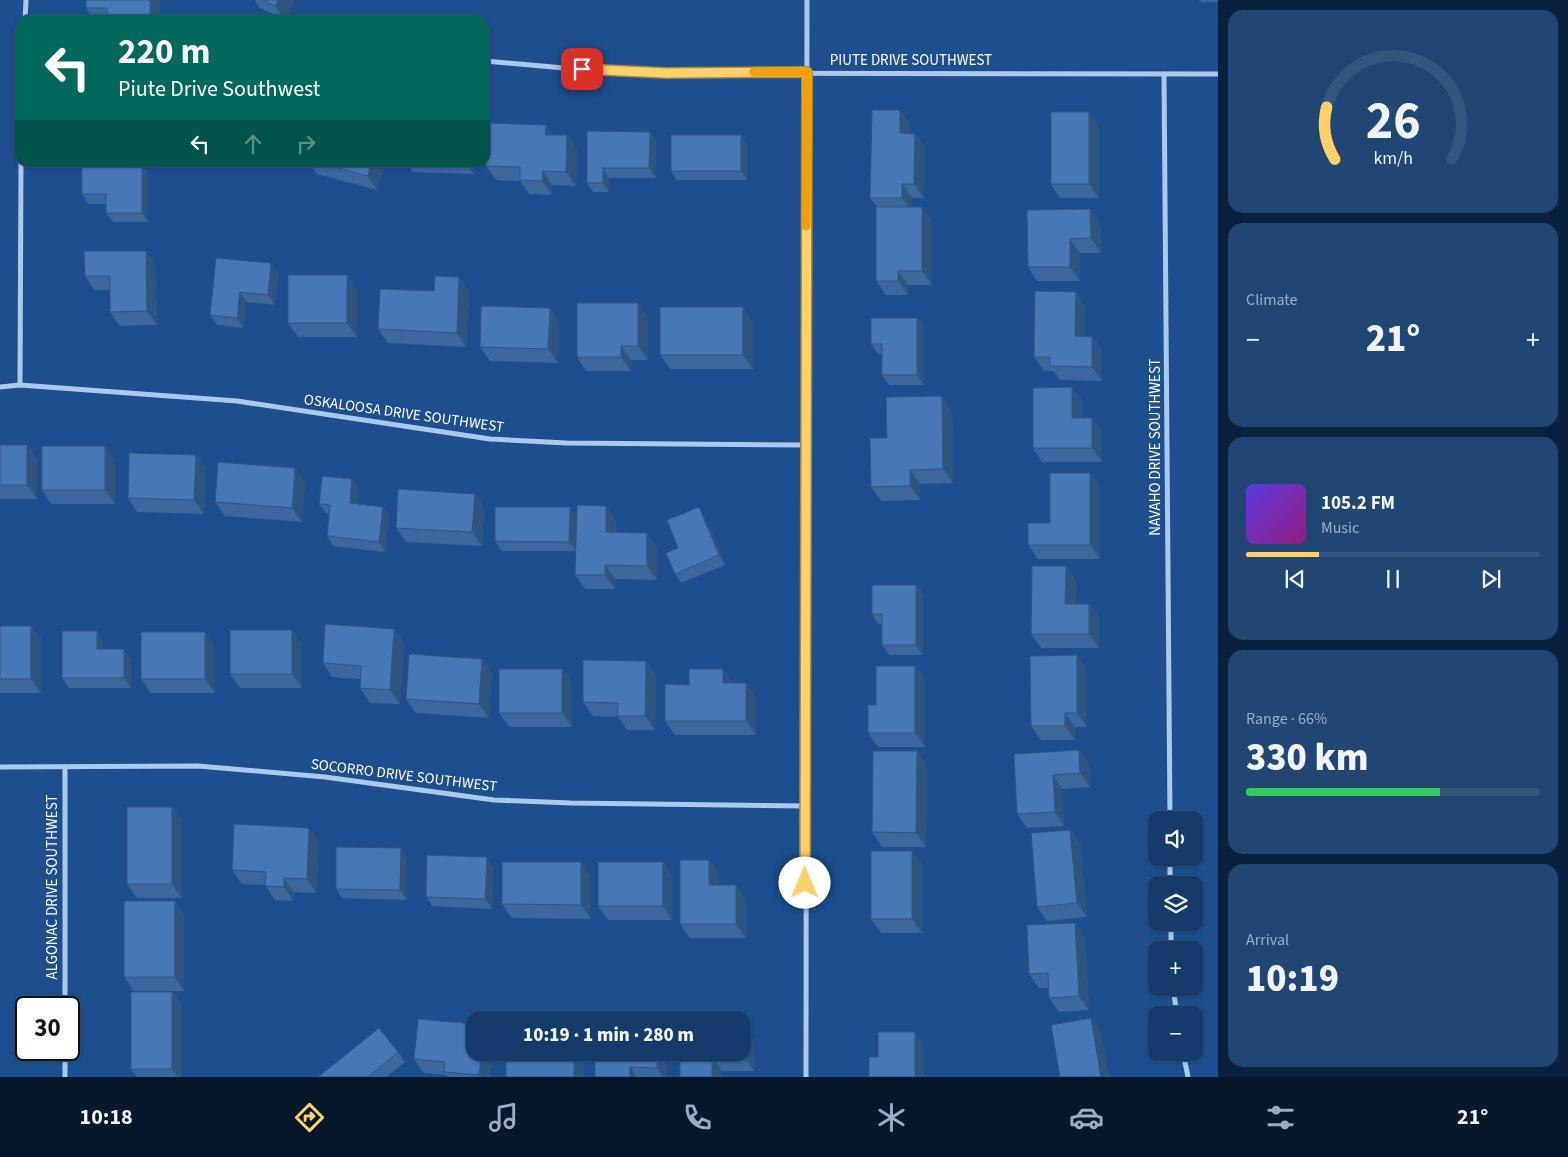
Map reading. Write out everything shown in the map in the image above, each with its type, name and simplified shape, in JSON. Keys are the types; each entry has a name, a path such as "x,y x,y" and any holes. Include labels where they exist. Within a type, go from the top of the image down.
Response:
{"street":[{"path":"25,15 26,0"},
{"path":"806,1077 805,445 807,0"},
{"name":"PIUTE DRIVE SOUTHWEST","path":"490,61 626,72 1218,74"},
{"name":"NAVAHO DRIVE SOUTHWEST","path":"1164,74 1170,811"},
{"path":"20,385 21,167"},
{"name":"OSKALOOSA DRIVE SOUTHWEST","path":"0,387 20,385 202,397 490,439 566,443 805,445"},
{"name":"SOCORRO DRIVE SOUTHWEST","path":"0,767 198,766 239,768 523,801 805,806"},
{"name":"ALGONAC DRIVE SOUTHWEST","path":"65,767 65,996"},
{"path":"65,1061 65,1077"},
{"path":"1185,1061 1188,1077"}],"building":[{"path":"86,0 150,0 150,15 107,15 107,8 86,8"},
{"path":"263,0 278,0 275,6"},
{"path":"872,110 900,110 900,133 915,134 914,184 902,184 902,198 870,198"},
{"path":"1051,112 1089,112 1089,184 1051,184"},
{"path":"490,123 546,125 545,135 567,135 566,172 543,171 542,181 520,180 520,167 490,166"},
{"path":"587,131 650,132 649,168 603,168 603,183 587,183"},
{"path":"671,135 741,135 741,171 671,171"},
{"path":"82,167 142,167 142,213 106,213 106,194 82,194"},
{"path":"335,167 370,167 368,176"},
{"path":"876,207 922,207 922,271 898,271 898,281 876,281"},
{"path":"1090,209 1091,238 1070,239 1070,267 1028,267 1027,210"},
{"path":"84,251 146,251 147,311 110,312 110,276 85,276"},
{"path":"216,258 271,263 268,295 240,292 237,318 210,315"},
{"path":"288,275 347,275 347,323 288,323"},
{"path":"435,276 459,277 457,333 378,329 380,289 434,291"},
{"path":"1035,291 1076,292 1075,336 1092,337 1092,367 1050,366 1050,357 1034,357"},
{"path":"577,303 638,303 638,346 621,346 621,357 577,357"},
{"path":"481,306 550,308 548,349 480,347"},
{"path":"660,307 743,307 743,355 660,355"},
{"path":"871,318 917,318 917,375 882,375 882,344 871,344"},
{"path":"1072,387 1072,418 1092,418 1092,448 1033,448 1033,388"},
{"path":"942,396 943,469 910,470 910,486 871,487 870,438 887,438 886,397"},
{"path":"0,445 27,445 27,485 0,485"},
{"path":"42,446 105,446 105,490 42,490"},
{"path":"129,453 196,455 194,500 128,498"},
{"path":"218,462 295,468 292,508 215,502"},
{"path":"1050,473 1090,473 1090,545 1028,545 1028,523 1050,523"},
{"path":"322,476 352,479 350,503 383,507 379,542 327,536 330,505 319,504"},
{"path":"398,489 475,494 472,532 396,528"},
{"path":"577,505 606,506 606,532 647,533 647,566 605,565 605,575 575,575"},
{"path":"495,507 570,507 569,542 495,541"},
{"path":"699,507 719,555 675,574 666,553 678,548 667,520"},
{"path":"1032,566 1066,566 1065,604 1089,604 1089,634 1031,634"},
{"path":"872,585 916,585 916,645 882,645 882,614 872,614"},
{"path":"325,624 394,629 390,690 360,688 361,666 323,663"},
{"path":"0,626 31,626 31,679 0,679"},
{"path":"230,630 292,630 292,674 230,674"},
{"path":"62,631 97,631 97,649 124,649 124,678 62,678"},
{"path":"141,632 205,632 205,679 141,679"},
{"path":"409,654 482,659 479,704 406,699"},
{"path":"1077,655 1077,713 1065,713 1065,726 1031,726 1030,656"},
{"path":"583,660 646,661 645,716 617,716 618,703 583,702"},
{"path":"876,666 915,666 915,733 868,733 868,705 876,705"},
{"path":"499,669 562,669 562,713 499,713"},
{"path":"689,669 723,669 723,683 746,683 746,721 665,721 665,684 689,685"},
{"path":"1079,750 1080,773 1053,775 1055,812 1017,814 1014,754"},
{"path":"873,751 917,751 916,833 872,832"},
{"path":"127,807 172,807 172,884 127,884"},
{"path":"234,824 309,828 307,879 284,878 284,887 265,886 266,872 232,870"},
{"path":"1070,830 1077,903 1037,907 1031,833"},
{"path":"336,847 401,848 400,890 336,889"},
{"path":"871,851 912,851 912,919 871,919"},
{"path":"427,855 487,857 485,899 426,897"},
{"path":"680,860 709,860 709,885 736,885 736,924 680,924"},
{"path":"502,862 581,862 581,905 502,904"},
{"path":"598,862 663,862 663,906 598,906"},
{"path":"124,901 175,901 175,977 124,977"},
{"path":"1075,923 1079,996 1049,998 1048,973 1029,974 1027,925"},
{"path":"131,992 172,992 172,1069 131,1069"},
{"path":"1091,1018 1101,1077 1060,1077 1051,1025"},
{"path":"418,1019 466,1023 466,1061 481,1061 479,1075 444,1072 445,1062 414,1059"},
{"path":"379,1028 398,1052 368,1077 318,1077"},
{"path":"878,1032 915,1032 915,1077 869,1077 869,1057 878,1057"},
{"path":"506,1061 574,1061 574,1077 506,1077"},
{"path":"595,1061 657,1061 657,1068 630,1067 630,1077 595,1077"},
{"path":"680,1061 712,1061 712,1077 680,1077"}],"slow traffic":[{"path":"754,72 807,72 806,226"}],"route":[{"path":"582,69 666,73 807,72 805,883"}]}
